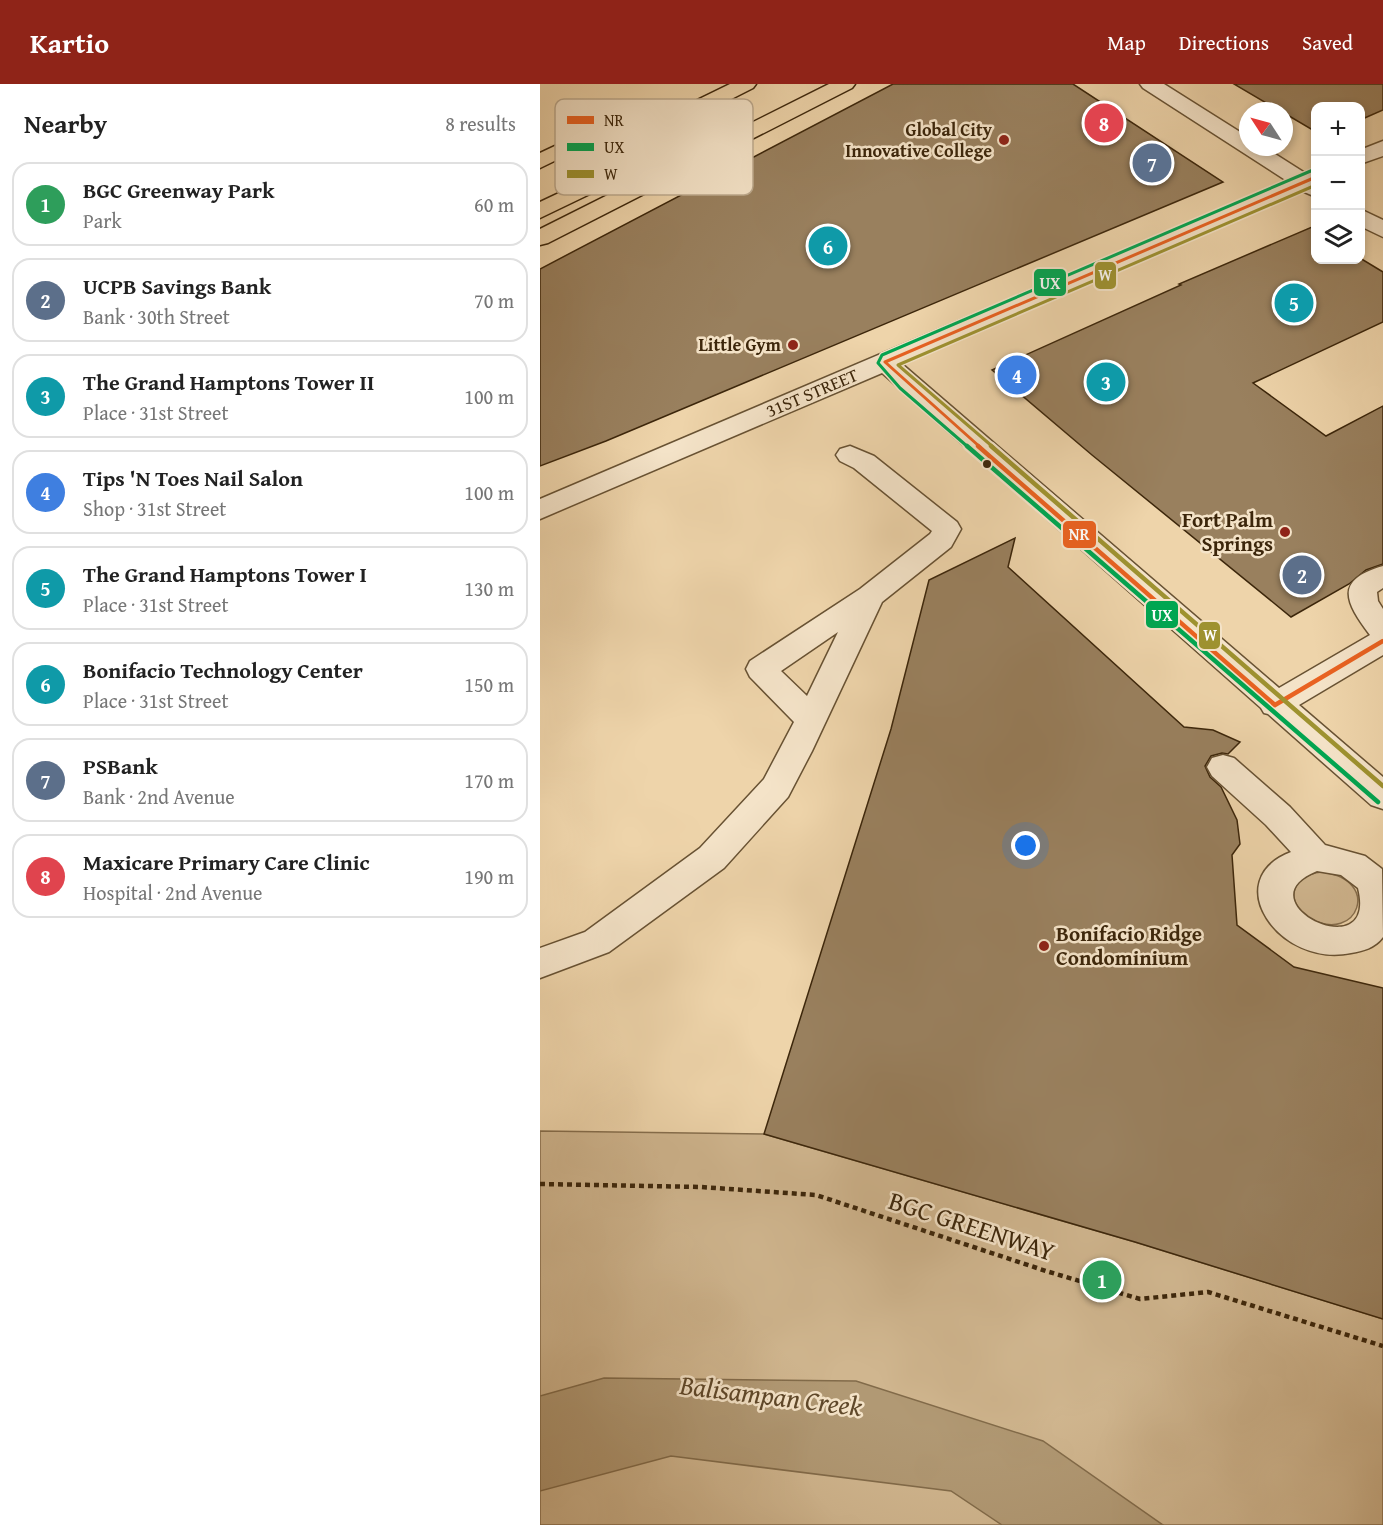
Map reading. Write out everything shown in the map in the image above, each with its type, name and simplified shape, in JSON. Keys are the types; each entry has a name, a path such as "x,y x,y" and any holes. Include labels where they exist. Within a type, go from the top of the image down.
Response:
{"main road":[{"path":"716,99 746,84"},
{"path":"753,131 846,84"},
{"path":"540,161 555,154"},
{"path":"540,211 572,195"},
{"path":"540,238 625,195"}],"street":[{"path":"1150,84 1239,141"},
{"path":"1365,156 1383,148"},
{"path":"1264,156 1311,183"},
{"name":"31ST STREET","path":"540,510 1311,183"},
{"path":"1365,219 1383,230"},
{"path":"885,362 905,382 1275,705 1383,796"},
{"path":"810,719 760,669 870,596 941,540 947,530 864,462 850,455"},
{"path":"1383,576 1365,585 1361,591 1362,598 1383,630"},
{"path":"540,963 597,942 711,858 776,788 870,596"},
{"path":"1275,705 1383,641"},
{"path":"1223,767 1278,816 1316,857"},
{"path":"1316,857 1375,868 1381,914 1374,925 1363,935 1348,941 1331,942 1313,939 1298,931 1284,919 1277,906 1274,892 1278,879 1287,868 1300,861 1316,857"}],"path":[{"name":"BGC GREENWAY","path":"540,1184 701,1187 816,1195 1046,1271 1140,1299 1208,1292 1383,1346"}],"shaded area":[{"path":"1322,872 1341,877 1352,886 1357,897 1357,908 1351,917 1341,923 1327,924 1311,919 1295,902 1297,884 1311,874"},
{"path":"540,1131 764,1134 1135,1242 1383,1319 1383,1525 540,1525"}],"water":[{"name":"Balisampan Creek","path":"604,1378 856,1381 1043,1441 1163,1525 1002,1525 951,1491 671,1456 540,1491 540,1396"}],"building":[{"path":"893,84 1073,84 1223,182 606,441 540,466 540,269 681,195 753,195 753,157"},
{"path":"1234,84 1383,84 1383,110 1365,118 1365,102 1311,102 1311,129 1293,118 1293,102 1265,102"},
{"path":"1311,227 1311,264 1365,264 1365,261 1383,272 1383,322 1253,383 1326,436 1383,406 1383,564 1366,570 1349,584 1291,617 1092,455 992,370 1181,285 1179,284"},
{"name":"Bonifacio Ridge Condominium","path":"1015,538 1008,567 1184,727 1213,730 1240,742 1228,754 1211,756 1205,766 1210,777 1221,787 1237,820 1240,844 1232,855 1237,925 1294,967 1383,988 1383,1319 1135,1242 764,1134 891,729 929,580"}],"transit line":[{"name":"UX","path":"1311,171 882,355 878,363 900,388 1378,802"},
{"name":"NR","path":"885,362 1311,179"},
{"name":"W","path":"1311,187 898,365 1383,786"},
{"name":"NR","path":"885,362 905,382 1275,705"},
{"name":"NR","path":"1275,705 1383,641"}],"place":[{"name":"Maxicare Primary Care Clinic","path":"1104,123"},
{"name":"Global City Innovative College","path":"1004,140"},
{"name":"PSBank","path":"1152,163"},
{"name":"Bonifacio Technology Center","path":"828,246"},
{"name":"The Grand Hamptons Tower I","path":"1294,303"},
{"name":"Little Gym","path":"793,345"},
{"name":"Tips 'N Toes Nail Salon","path":"1017,375"},
{"name":"The Grand Hamptons Tower II","path":"1106,382"},
{"name":"Fort Palm Springs","path":"1285,532"},
{"name":"UCPB Savings Bank","path":"1302,575"},
{"name":"Bonifacio Ridge Condominium","path":"1044,946"},
{"name":"BGC Greenway Park","path":"1102,1280"}]}
